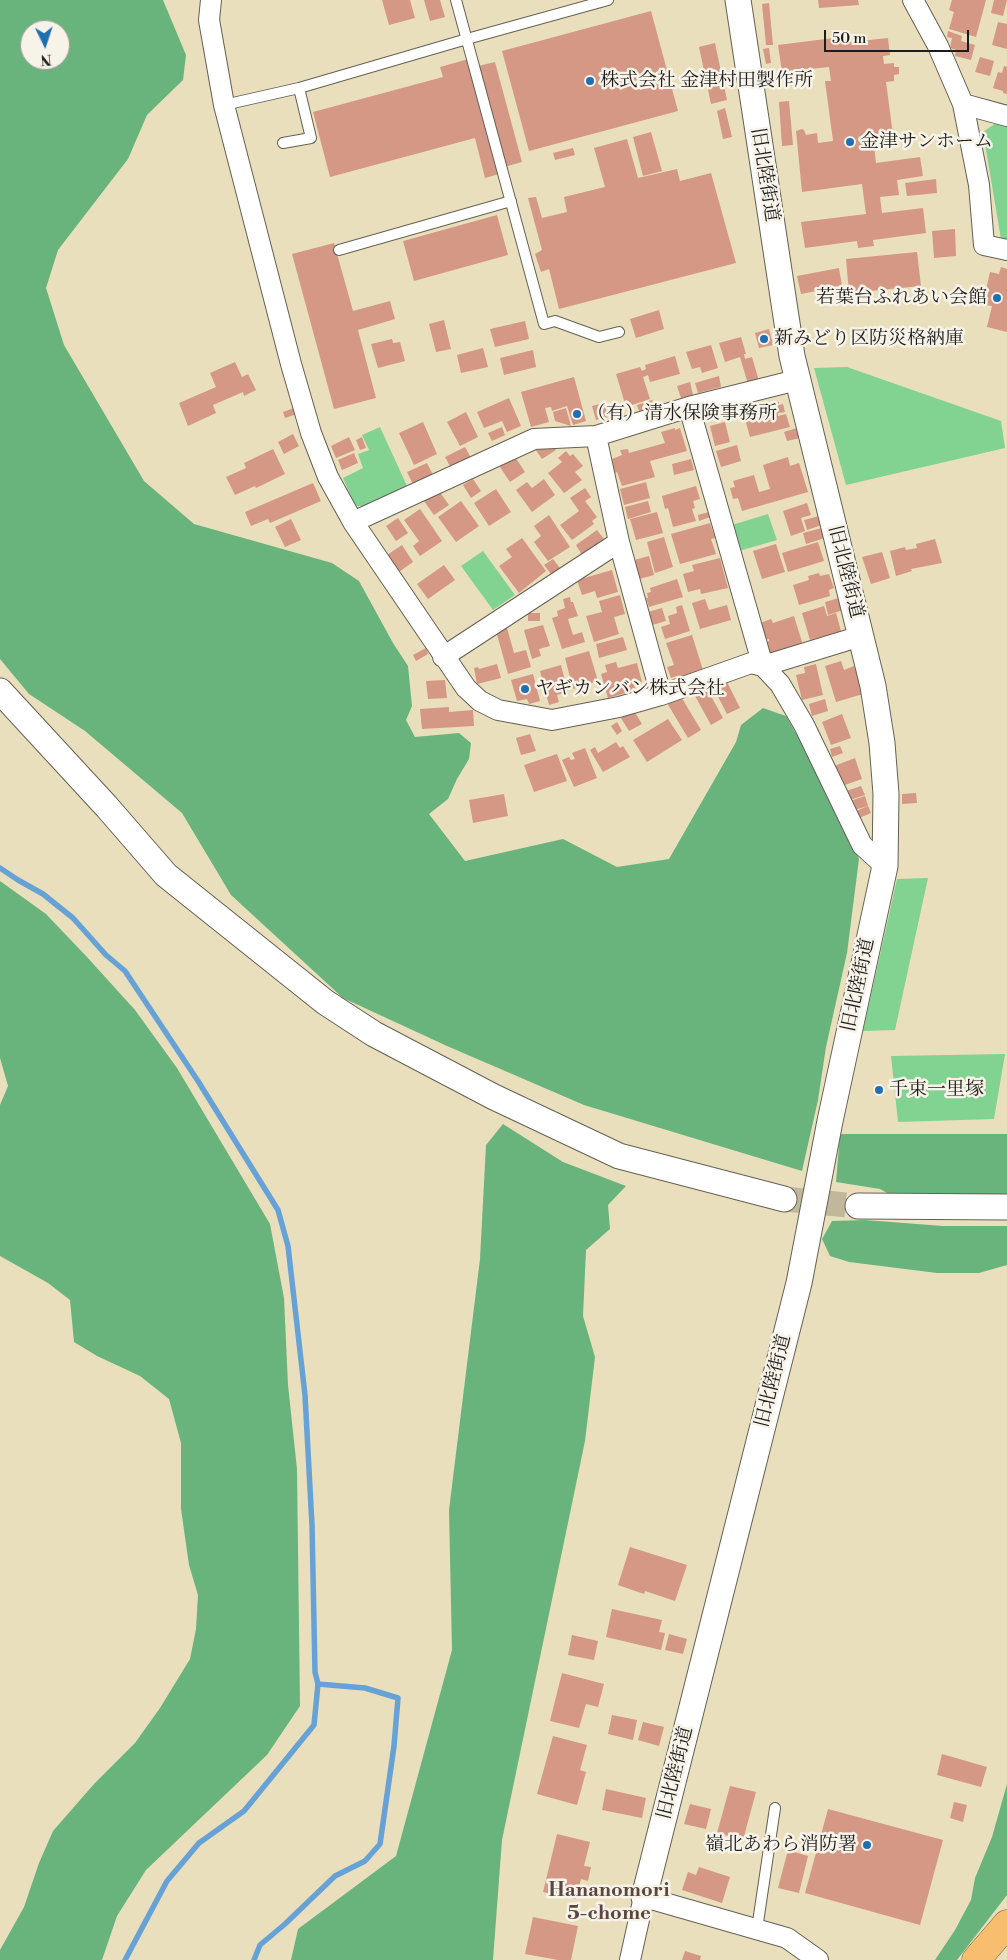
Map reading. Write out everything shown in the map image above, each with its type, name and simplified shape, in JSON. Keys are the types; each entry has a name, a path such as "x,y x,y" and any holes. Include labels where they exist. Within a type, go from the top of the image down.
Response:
{"main road":[{"path":"976,1960 1007,1924"}],"street":[{"path":"211,0 209,20 224,105 291,364 311,433 328,477 353,522 443,657 466,688 480,701 498,710 552,720 619,707 661,695 751,663 763,666 861,636"},
{"name":"旧北陸街道","path":"630,1960 644,1897 799,1283 830,1121 884,866 886,794 882,743 873,686 797,380 738,0"},
{"path":"913,0 938,46 963,104 979,185 984,244 1007,250"},
{"path":"963,104 1007,116"},
{"path":"353,522 534,439 596,436 689,407 797,380"},
{"path":"689,407 763,666 780,684 804,725 862,845 884,866"},
{"path":"596,436 620,542 661,695"},
{"path":"443,657 620,542"},
{"path":"0,691 107,807 166,875 325,1002 374,1034 494,1097 620,1156 784,1199"},
{"path":"858,1206 1007,1207"},
{"path":"644,1897 787,1938 818,1960"}],"lane":[{"path":"456,0 544,324 555,321 599,337 619,332"},
{"path":"224,105 299,88 608,0"},
{"path":"283,143 311,138 299,88"},
{"path":"339,250 511,202"},
{"path":"757,1929 776,1808"}],"green space":[{"path":"0,0 163,0 186,55 183,80 147,115 128,159 58,250 46,288 64,345 144,481 194,524 332,563 359,581 393,643 408,666 412,706 406,720 415,737 459,733 471,743 469,759 448,799 429,814 465,861 563,839 617,867 669,859 736,742 741,725 763,708 786,716 844,818 859,859 847,953 826,1047 818,1100 802,1171 584,1105 447,1046 343,998 231,895 182,813 85,731 29,694 0,659"},
{"path":"996,123 1007,125 1007,241 1001,239 983,132"},
{"path":"847,367 1001,421 1005,448 846,485 814,368"},
{"path":"380,427 407,486 366,506 355,506 343,478 363,468 358,454 369,450 362,435"},
{"path":"768,514 777,540 739,551 732,525"},
{"path":"483,551 515,595 493,610 461,566"},
{"path":"928,878 895,1030 863,1031 897,879"},
{"path":"0,881 46,914 87,957 135,1010 177,1068 270,1224 284,1298 288,1385 297,1469 300,1706 267,1755 146,1870 117,1916 102,1960 0,1960 0,1950 24,1907 39,1863 53,1831 94,1784 135,1743 160,1708 190,1659 196,1629 198,1595 189,1565 181,1509 181,1443 169,1399 140,1376 97,1356 74,1342 70,1300 48,1283 0,1256 0,1105 8,1086 0,1058"},
{"path":"1005,1054 994,1119 898,1122 891,1056"},
{"path":"503,1124 563,1162 626,1186 608,1205 610,1229 586,1250 583,1316 595,1357 585,1441 502,1840 493,1960 291,1960 298,1929 396,1856 452,1650 449,1510 480,1259 486,1145"},
{"path":"840,1134 1007,1134 1007,1194 898,1199 880,1189 836,1182"},
{"path":"865,1220 943,1226 1007,1226 1007,1265 979,1273 937,1273 849,1262 830,1256 822,1239 832,1221"},
{"path":"1007,1784 1007,1895 957,1960 935,1960 955,1930 971,1900 975,1878 992,1837"}],"building":[{"path":"382,0 410,0 415,18 389,25"},
{"path":"424,0 440,0 445,17 430,21"},
{"path":"818,0 858,0 859,5 819,8"},
{"path":"952,0 986,0 976,37 949,29 954,12 949,10"},
{"path":"994,0 1007,0 1003,16 991,13"},
{"path":"769,3 773,45 766,45 762,4"},
{"name":"株式会社 金津村田製作所","path":"651,11 678,111 529,151 502,51"},
{"path":"998,22 1007,24 1007,49 992,45"},
{"path":"948,31 962,36 961,41 975,45 971,60 955,56 956,50 950,48 952,38 947,37"},
{"name":"金津サンホーム","path":"849,36 850,42 888,38 890,55 883,56 884,64 894,63 894,67 899,67 899,74 894,75 894,81 886,82 893,135 873,138 876,163 920,157 923,176 897,180 899,195 880,197 882,213 923,208 926,233 873,240 874,246 858,248 857,241 805,248 801,222 866,214 862,184 802,192 796,131 802,129 806,135 817,133 818,143 833,141 825,81 831,81 829,67 782,72 778,45"},
{"path":"715,43 727,100 711,104 699,47"},
{"path":"769,48 771,63 766,64 763,49"},
{"path":"980,57 994,61 990,76 975,72"},
{"path":"472,58 474,67 495,62 522,162 504,167 506,172 485,178 475,138 330,177 313,112 443,77 440,67"},
{"path":"1004,66 1007,67 1007,94 993,88 998,72 1002,73"},
{"path":"789,101 793,145 782,146 779,102"},
{"path":"725,108 732,137 723,139 717,111"},
{"path":"651,132 662,171 643,176 633,137"},
{"path":"627,139 638,178 677,169 680,181 711,173 736,263 559,309 549,269 541,272 535,254 542,250 528,198 536,197 542,218 567,212 564,197 605,187 594,148"},
{"path":"573,148 575,155 555,160 553,153"},
{"path":"936,179 937,193 907,196 905,183"},
{"path":"497,215 508,255 414,281 403,241"},
{"path":"955,229 956,256 934,258 932,231"},
{"path":"334,243 353,311 390,301 395,319 358,330 376,398 334,409 292,254"},
{"path":"917,252 921,286 849,293 846,259"},
{"name":"若葉台ふれあい会館","path":"1001,267 1007,269 1007,332 987,327 992,306 985,305 989,290 986,290 990,272 999,274"},
{"path":"839,268 842,286 801,294 797,276"},
{"path":"659,310 664,329 636,338 630,319"},
{"path":"444,320 451,349 436,352 429,324"},
{"path":"525,321 529,339 495,347 490,329"},
{"name":"新みどり区防災格納庫","path":"769,329 773,345 759,348 755,333"},
{"path":"741,337 746,354 744,354 745,359 752,357 759,381 748,384 740,357 725,362 719,343"},
{"path":"392,339 393,343 400,342 405,361 378,368 371,344"},
{"path":"711,345 718,368 702,373 700,367 692,369 686,352"},
{"path":"483,348 488,367 461,373 457,355"},
{"path":"533,350 536,367 504,375 500,358"},
{"path":"675,356 680,374 650,382 648,375 643,377 650,399 626,407 616,374 640,367 642,371 646,369 645,365"},
{"path":"235,362 242,377 248,374 256,390 244,396 243,392 213,405 216,413 188,426 179,403 216,387 210,373"},
{"path":"719,376 721,387 698,393 695,383"},
{"path":"574,377 586,421 573,425 567,406 552,411 551,407 545,408 549,422 531,427 521,392"},
{"path":"690,382 693,395 681,398 677,386"},
{"path":"509,398 521,426 507,432 502,421 484,428 477,412"},
{"path":"652,400 654,406 639,411 637,405"},
{"path":"775,402 779,402 779,405 783,404 785,412 778,413 778,416 786,414 790,427 750,437 743,412 775,404"},
{"path":"604,403 608,417 596,420 592,406"},
{"path":"294,408 297,414 285,418 283,412"},
{"path":"566,408 571,426 555,421 553,412"},
{"path":"466,412 478,437 460,446 447,422"},
{"path":"423,422 437,454 414,465 399,433"},
{"path":"725,422 730,442 715,446 710,426"},
{"path":"502,427 505,435 492,441 488,433"},
{"path":"675,428 675,430 680,428 687,451 650,461 655,477 622,486 617,472 615,473 612,459 622,455 620,450 628,449 629,453 665,443 661,432"},
{"path":"797,428 800,438 787,441 784,432"},
{"path":"293,434 299,446 284,454 278,442"},
{"path":"349,437 355,450 336,458 331,446"},
{"path":"362,437 366,448 360,450 356,440"},
{"path":"550,442 556,450 542,459 535,449"},
{"path":"737,445 741,461 721,467 716,451"},
{"path":"465,447 471,458 451,468 445,457"},
{"path":"273,449 285,474 256,488 255,486 235,495 226,477 246,468 244,463"},
{"path":"566,451 570,456 573,454 583,466 575,472 582,480 564,493 548,473 562,462 558,458"},
{"path":"354,453 358,463 342,470 338,460"},
{"path":"515,457 525,472 510,482 500,467"},
{"path":"788,457 790,466 799,463 808,492 742,511 738,498 733,499 730,488 735,487 733,481 754,475 759,492 770,489 763,465"},
{"path":"691,459 694,470 674,475 672,464"},
{"path":"427,463 433,475 413,484 407,472"},
{"path":"473,479 481,491 471,498 463,485"},
{"path":"544,479 555,495 532,512 516,490 527,482 532,488"},
{"path":"646,482 650,498 624,505 620,489"},
{"path":"313,483 321,501 270,523 268,519 251,526 245,512"},
{"path":"696,486 700,499 693,501 695,508 692,509 696,521 673,527 668,508 665,509 662,496"},
{"path":"585,488 591,497 585,501 597,517 592,521 594,524 572,540 560,525 579,511 570,498"},
{"path":"496,489 511,512 489,526 474,503"},
{"path":"439,491 449,505 434,515 424,501"},
{"path":"461,501 479,526 456,542 438,517"},
{"path":"648,501 651,512 628,519 625,507"},
{"path":"807,503 811,515 801,518 805,531 791,536 783,511"},
{"path":"420,509 442,541 420,556 413,546 419,541 404,520"},
{"path":"657,512 663,533 636,540 630,519"},
{"path":"709,512 710,517 699,521 698,515"},
{"path":"549,515 570,547 548,561 534,542 541,536 534,526"},
{"path":"819,516 822,525 807,530 804,520"},
{"path":"398,518 408,533 396,541 386,526"},
{"path":"291,519 301,540 285,547 275,527"},
{"path":"710,523 715,538 711,539 716,554 680,564 671,534"},
{"path":"822,528 825,538 806,544 803,533"},
{"path":"597,530 604,539 582,555 576,545"},
{"path":"664,537 673,567 655,573 647,542"},
{"path":"522,538 546,571 519,593 499,566 512,557 506,549"},
{"path":"935,539 942,563 911,569 912,571 896,576 890,551 905,547 906,550 917,548 916,544"},
{"path":"818,542 824,561 788,572 782,553"},
{"path":"776,544 785,572 762,579 753,551"},
{"path":"402,545 413,562 396,574 384,557"},
{"path":"882,552 890,578 871,584 862,557"},
{"path":"649,556 654,575 639,579 634,560"},
{"path":"720,558 728,588 701,594 700,589 688,592 683,574 694,571 692,565"},
{"path":"553,559 560,568 551,574 544,565"},
{"path":"444,565 455,580 428,599 417,584"},
{"path":"612,570 618,592 597,598 595,591 582,595 577,580"},
{"path":"819,573 820,576 829,574 834,588 829,590 830,596 799,605 793,585 809,580 808,576"},
{"path":"677,579 683,597 649,607 646,598 648,598 647,593 651,592 650,588"},
{"path":"620,595 625,614 614,617 619,634 594,642 586,616 602,612 599,601"},
{"path":"570,597 578,616 568,619 573,635 582,632 585,642 562,649 552,618 558,616 557,611 565,608 563,599"},
{"path":"839,598 843,610 828,615 825,602"},
{"path":"705,599 709,610 727,605 731,620 700,629 692,603"},
{"path":"682,605 690,631 665,639 661,627 670,624 668,616 677,613 676,607"},
{"path":"824,606 827,616 836,613 841,631 810,640 802,613"},
{"path":"662,608 666,621 652,625 648,612"},
{"path":"528,613 540,613 540,621 528,621"},
{"path":"794,616 803,645 768,657 764,643 769,641 769,639 764,640 758,624 771,619 773,623"},
{"path":"543,625 550,646 539,649 541,656 532,659 524,630"},
{"path":"507,628 514,653 526,650 531,667 508,674 496,631"},
{"path":"692,635 703,670 678,678 677,676 671,678 667,667 674,665 666,643"},
{"path":"623,637 627,650 599,658 596,644"},
{"path":"426,648 428,654 416,661 413,655"},
{"path":"589,651 598,681 573,689 565,658"},
{"path":"841,661 844,670 854,666 863,694 836,702 825,666"},
{"path":"616,662 618,668 637,663 642,682 634,685 636,690 608,698 601,674 607,672 605,665"},
{"path":"497,664 501,678 477,684 474,668 478,667 479,669"},
{"path":"816,664 823,695 802,700 796,675 805,673 804,667"},
{"path":"561,665 568,692 557,695 559,702 549,705 540,671"},
{"name":"ヤギカンバン株式会社","path":"533,674 540,701 529,704 527,699 517,701 511,680"},
{"path":"445,680 447,698 428,699 426,681"},
{"path":"726,680 740,708 727,714 713,687"},
{"path":"706,687 723,718 711,725 694,694"},
{"path":"680,695 701,730 688,738 667,703"},
{"path":"825,699 828,711 812,716 809,704"},
{"path":"449,707 449,712 473,710 474,726 422,729 420,709"},
{"path":"634,711 642,724 629,731 621,718"},
{"path":"842,714 851,738 831,745 822,722"},
{"path":"668,719 682,740 647,762 633,740"},
{"path":"617,722 622,731 617,735 611,726"},
{"path":"530,734 536,751 521,755 516,738"},
{"path":"616,742 620,748 623,746 630,757 603,772 590,750 595,747 598,753"},
{"path":"840,746 843,753 832,757 830,749"},
{"path":"585,748 597,778 574,787 562,760 569,757 571,760 575,759 572,753"},
{"path":"557,754 567,781 534,792 524,765"},
{"path":"855,758 862,779 842,786 834,766"},
{"path":"861,786 865,795 850,800 846,791"},
{"path":"916,793 917,803 902,804 902,794"},
{"path":"504,794 508,816 473,823 469,800"},
{"path":"865,796 868,806 854,810 850,801"},
{"path":"868,806 871,813 859,818 856,811"},
{"path":"630,1547 687,1565 675,1601 645,1591 644,1594 618,1585"},
{"path":"612,1609 662,1620 659,1632 665,1633 661,1650 606,1637"},
{"path":"669,1634 687,1639 683,1654 665,1650"},
{"path":"572,1635 598,1641 594,1660 568,1655"},
{"path":"562,1673 604,1684 598,1707 586,1704 579,1728 550,1721"},
{"path":"612,1715 637,1720 633,1740 608,1734"},
{"path":"643,1722 664,1727 659,1746 638,1740"},
{"path":"553,1736 587,1745 580,1770 586,1772 577,1805 537,1794"},
{"path":"942,1754 987,1767 981,1787 937,1775"},
{"path":"730,1786 756,1792 743,1840 717,1833"},
{"path":"606,1789 646,1798 642,1818 602,1810"},
{"path":"954,1802 967,1805 963,1822 950,1818"},
{"path":"690,1804 711,1809 706,1829 684,1824"},
{"path":"828,1809 943,1840 920,1925 805,1893"},
{"path":"557,1834 590,1842 584,1866 591,1867 588,1881 581,1879 576,1899 543,1892"},
{"path":"788,1850 808,1856 799,1893 778,1888"},
{"path":"699,1867 730,1877 722,1903 682,1890 688,1872 696,1875"},
{"path":"533,1917 578,1926 571,1960 558,1960 525,1954"},
{"path":"685,1951 701,1956 700,1960 682,1960"}],"waterway":[{"path":"0,868 43,894 73,918 106,955 125,971 198,1081 278,1210 288,1246 305,1395 312,1525 315,1672 318,1684 365,1688 398,1698 394,1746 380,1844 365,1861 335,1876 260,1945 254,1960"},
{"path":"125,1960 167,1881 199,1843 244,1811 314,1725 318,1684"}],"tunnel":[{"path":"784,1199 858,1206"}],"place":[{"name":"株式会社 金津村田製作所","path":"590,81"},
{"name":"金津サンホーム","path":"850,142"},
{"name":"若葉台ふれあい会館","path":"997,298"},
{"name":"新みどり区防災格納庫","path":"764,339"},
{"name":"（有）清水保険事務所","path":"577,414"},
{"name":"ヤギカンバン株式会社","path":"525,689"},
{"name":"千束一里塚","path":"879,1090"},
{"name":"嶺北あわら消防署","path":"867,1845"}],"district":[{"name":"Hananomori 5-chome","path":"609,1902"}]}
